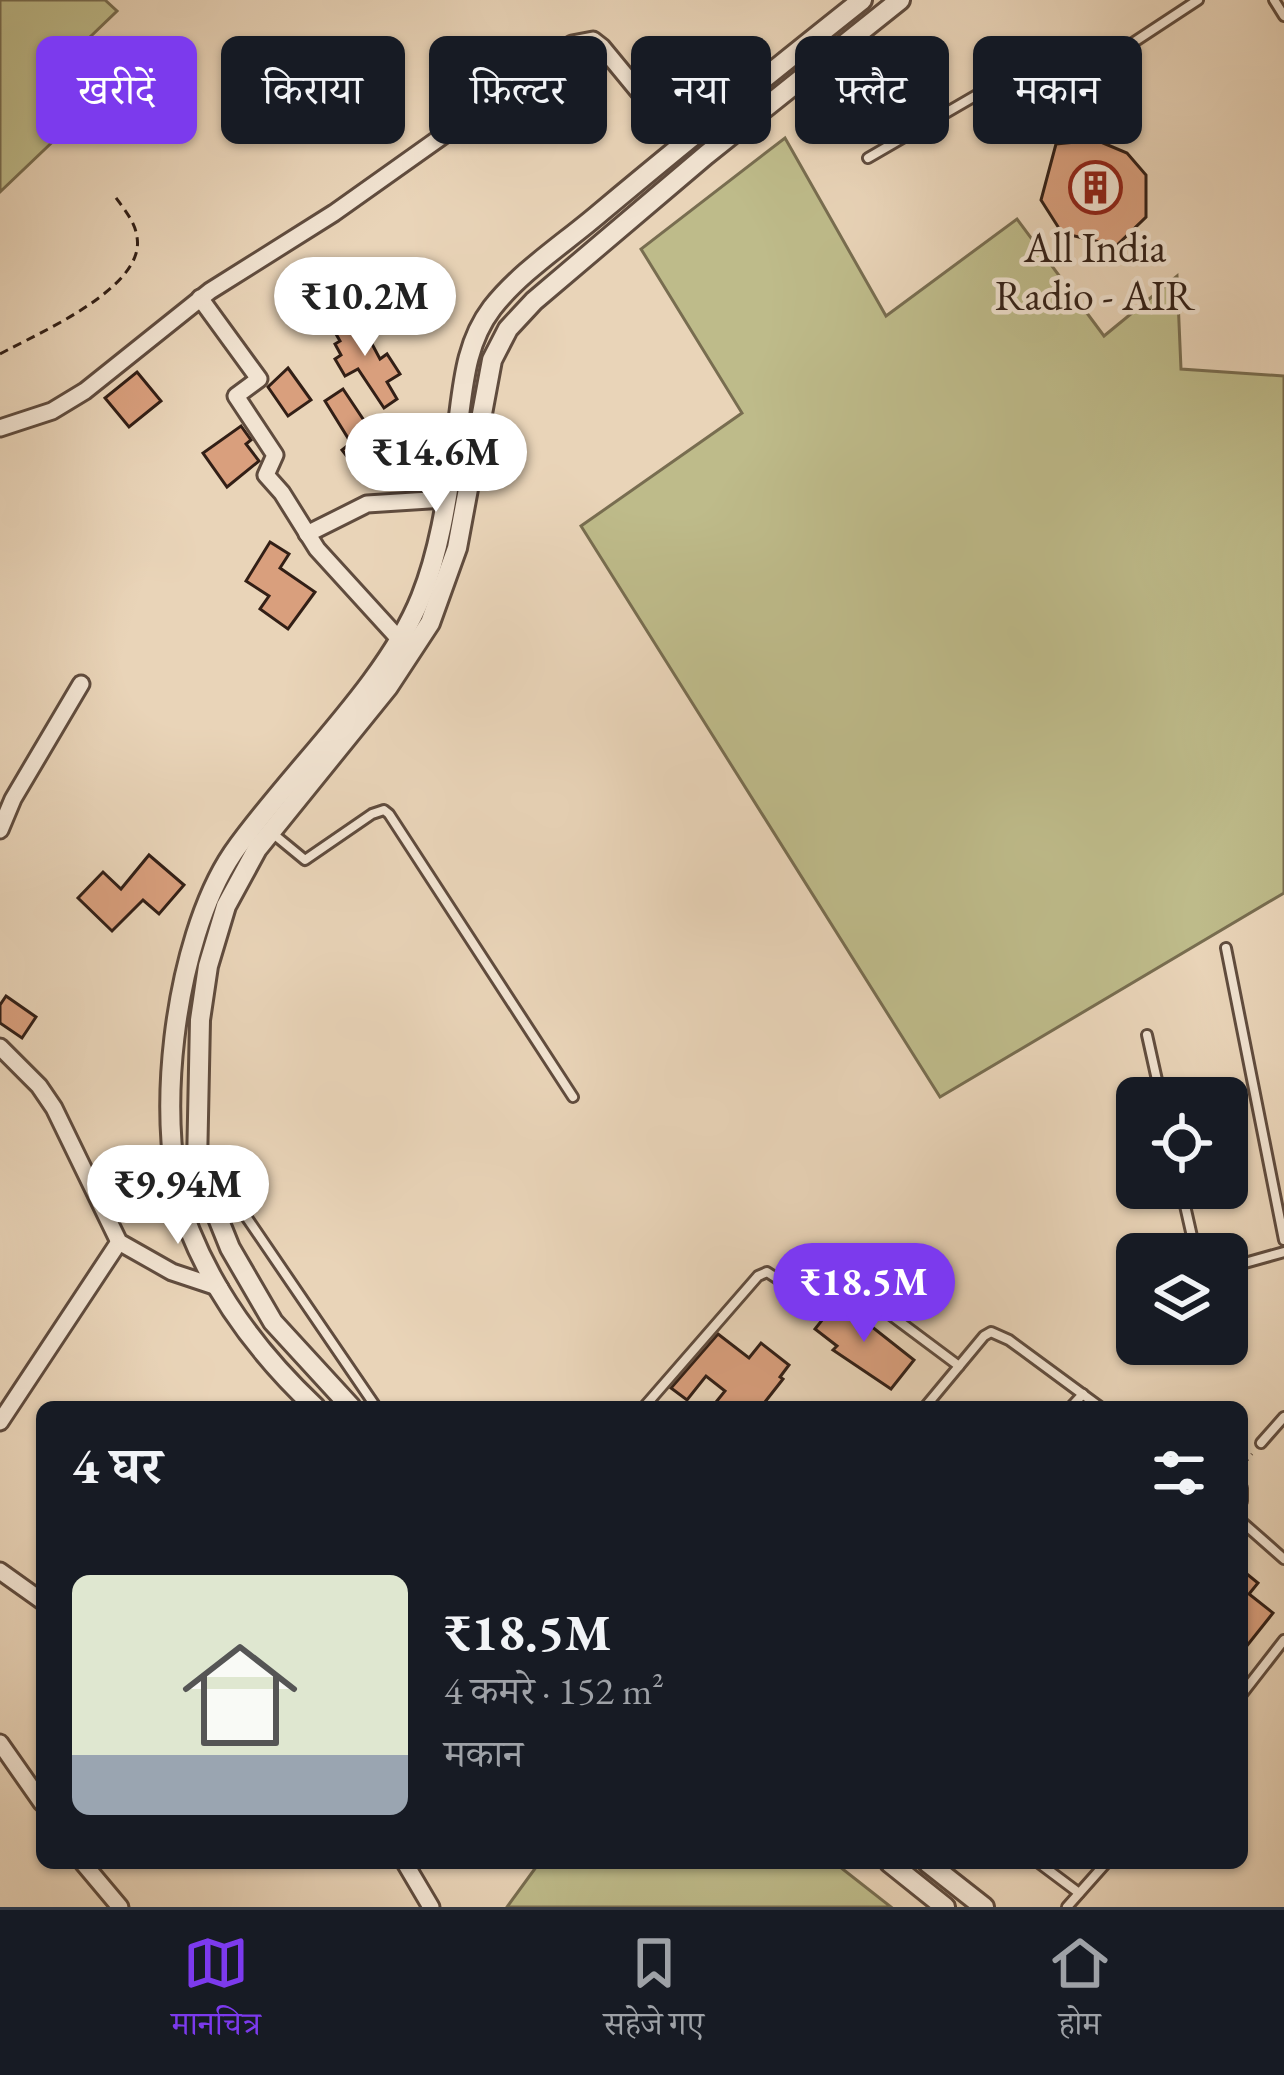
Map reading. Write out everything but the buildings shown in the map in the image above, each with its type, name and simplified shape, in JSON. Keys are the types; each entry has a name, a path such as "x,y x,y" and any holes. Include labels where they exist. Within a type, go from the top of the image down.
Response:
{"street":[{"path":"771,73 862,0"},
{"path":"345,1401 289,1342 251,1286 197,1166 198,1046 208,965 226,906 270,831 388,687 439,604 457,548 492,360 508,329 706,155 900,0"},
{"path":"0,428 52,411 74,398 200,298 319,223 583,40 602,47 631,79"},
{"path":"309,1401 262,1352 223,1293 184,1215 172,1144 178,1022 194,935 208,895 231,856 399,639 425,584 446,499 466,363 484,320 504,295 682,144"},
{"path":"690,144 706,155"},
{"path":"200,298 260,379 236,396 275,454 266,475 283,493 317,549 399,639"},
{"path":"308,534 367,504 446,499"},
{"path":"0,830 13,799 81,684"},
{"path":"0,1047 54,1108 119,1242 172,1272 223,1293 251,1286"},
{"path":"0,1422 119,1242"},
{"path":"0,1571 36,1597"},
{"path":"0,1743 36,1794"},
{"path":"88,1869 120,1907"},
{"path":"409,1869 431,1907"},
{"path":"898,1869 945,1907"},
{"path":"936,1869 984,1907"}],"lane":[{"path":"868,158 975,96 1058,87 1198,0"},
{"path":"1274,0 1284,16"},
{"path":"270,831 305,860 372,814 389,814 573,1097"},
{"path":"1226,948 1284,1240"},
{"path":"1147,1035 1156,1077"},
{"path":"197,1166 244,1215 372,1401"},
{"path":"1248,1262 1284,1252"},
{"path":"649,1401 758,1276 767,1272 793,1289 821,1262 959,1366"},
{"path":"930,1401 991,1332 1092,1401"},
{"path":"1077,1401 1083,1394"},
{"path":"1261,1443 1284,1418"},
{"path":"1248,1527 1284,1558"},
{"path":"1248,1686 1284,1640"},
{"path":"1047,1869 1079,1893"},
{"path":"1067,1907 1101,1869"}],"path":[{"path":"0,354 94,299 135,264 138,238 115,195"},
{"path":"1248,1459 1261,1443"}],"shaded area":[{"path":"0,0 105,0 117,11 91,36 36,36 36,144 50,144 0,192"},
{"path":"785,138 886,316 1017,219 1104,336 1177,276 1181,369 1284,376 1284,893 940,1097 581,526 742,413 641,249"},
{"path":"535,1869 843,1869 891,1907 507,1907"}],"place":[{"name":"All India Radio - AIR","path":"1095,188"}]}
